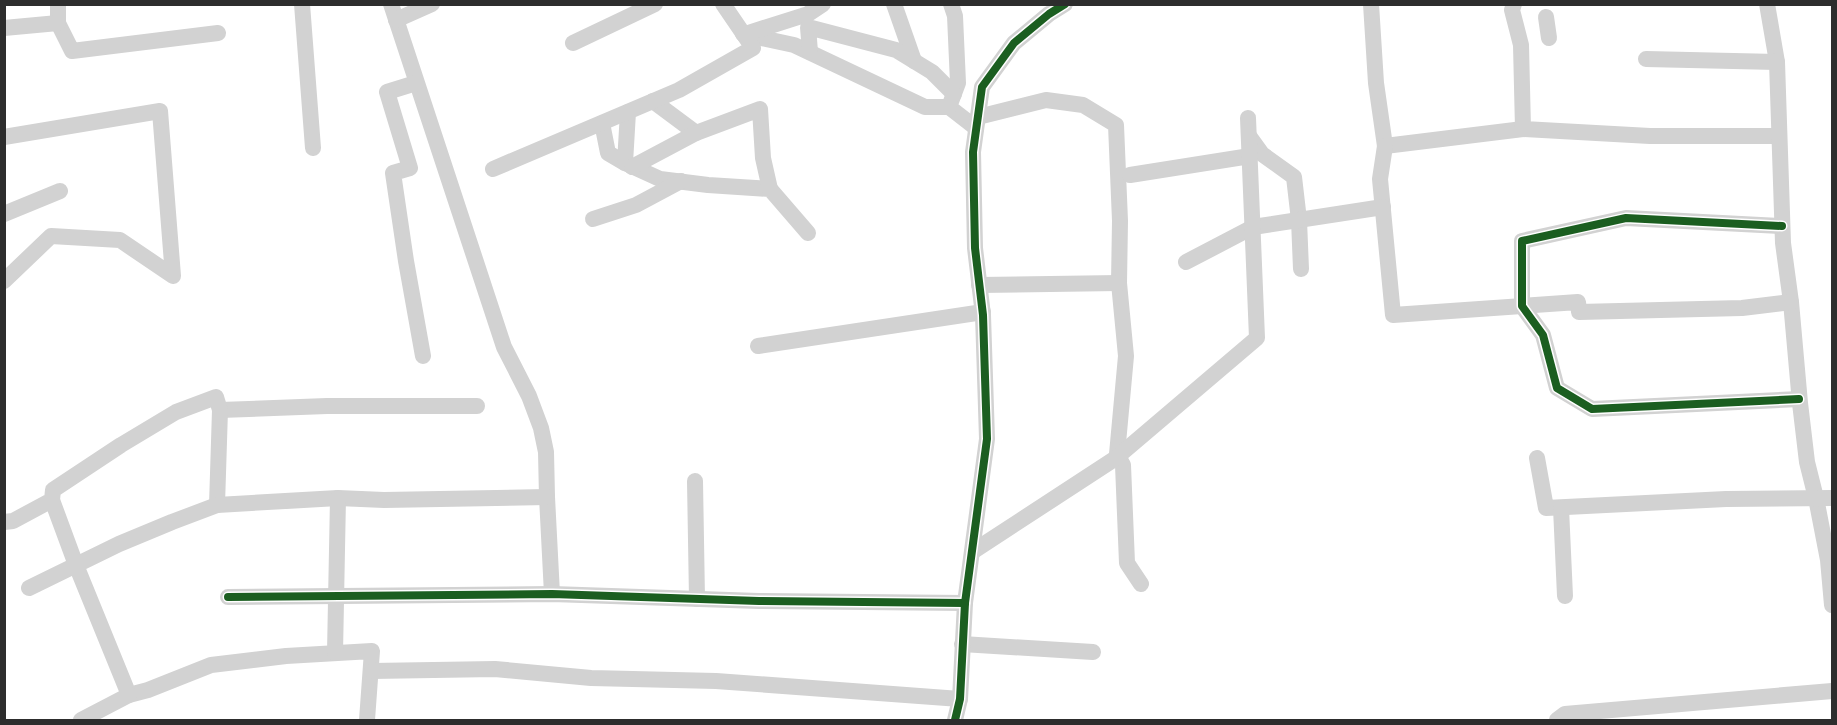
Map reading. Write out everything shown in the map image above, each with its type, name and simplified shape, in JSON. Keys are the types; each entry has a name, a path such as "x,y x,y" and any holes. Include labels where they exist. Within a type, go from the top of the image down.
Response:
{"street":[{"path":"58,4 58,23 72,51 218,33"},
{"path":"302,4 313,148"},
{"path":"432,4 393,12 504,347 529,396 541,428 546,452 552,594"},
{"path":"573,43 655,4"},
{"path":"493,169 679,90 753,48 723,4"},
{"path":"744,34 823,4"},
{"path":"894,4 914,61"},
{"path":"951,4 955,16 958,83 951,100"},
{"path":"955,720 960,699 965,603 987,439 983,312 975,248 973,152 982,87 1014,43 1048,14 1065,4"},
{"path":"1371,4 1376,83 1385,146 1380,179 1393,315 1578,302 1579,312 1742,308 1791,302"},
{"path":"1514,4 1512,10 1521,45 1523,129"},
{"path":"1767,4 1777,62 1783,243 1791,302 1799,399 1807,462 1824,498 1833,605"},
{"path":"1546,17 1550,38"},
{"path":"4,28 58,23"},
{"path":"810,52 808,27 896,50 933,72 951,100 977,122"},
{"path":"744,34 794,45 925,107 951,100"},
{"path":"1646,60 1777,62"},
{"path":"416,83 387,92 410,168 393,173 423,356"},
{"path":"977,122 1046,100 1083,105 1116,125 1120,221 1119,283 1126,356 1117,454 1123,465 1127,563 1142,584"},
{"path":"653,101 696,133"},
{"path":"629,165 696,133 760,109 763,158 770,189 808,233"},
{"path":"4,137 160,111 173,276 120,240 51,236 4,281"},
{"path":"628,112 629,165"},
{"path":"972,552 1118,456 1257,338 1248,118"},
{"path":"602,123 608,153 660,179 770,189"},
{"path":"1385,146 1523,129 1650,136 1779,136"},
{"path":"1249,136 1262,154 1294,177 1301,269"},
{"path":"1130,175 1250,156"},
{"path":"593,219 636,205 681,182"},
{"path":"4,214 60,191"},
{"path":"1186,262 1253,227 1383,207"},
{"path":"1782,226 1626,218 1522,241 1522,306 1544,335 1557,388 1592,409 1799,399"},
{"path":"980,285 1119,283"},
{"path":"758,346 983,312"},
{"path":"129,695 76,566 52,500 53,490 120,445 176,412 216,397 220,410 218,505"},
{"path":"220,410 327,406 477,406"},
{"path":"1537,458 1546,508 1726,499 1824,498"},
{"path":"695,481 698,599"},
{"path":"29,588 119,544 218,505 338,498 384,501 547,497"},
{"path":"335,653 338,498"},
{"path":"4,522 13,521 52,500"},
{"path":"1561,508 1565,596"},
{"path":"228,597 552,594 698,599 965,603"},
{"path":"962,644 1093,652"},
{"path":"81,720 129,695 148,690 211,665 286,656 372,651 368,720"},
{"path":"372,671 495,669 591,678 716,681 960,699"},
{"path":"1557,720 1565,714 1833,691"}],"cycle path":[{"path":"955,720 960,699 965,603 987,439 983,315 975,248 973,152 982,87 1014,43 1065,4"},
{"path":"1782,226 1626,218 1522,241 1522,306 1543,335 1557,388 1592,409 1799,399"},
{"path":"228,597 552,594 759,601 965,603"}]}
